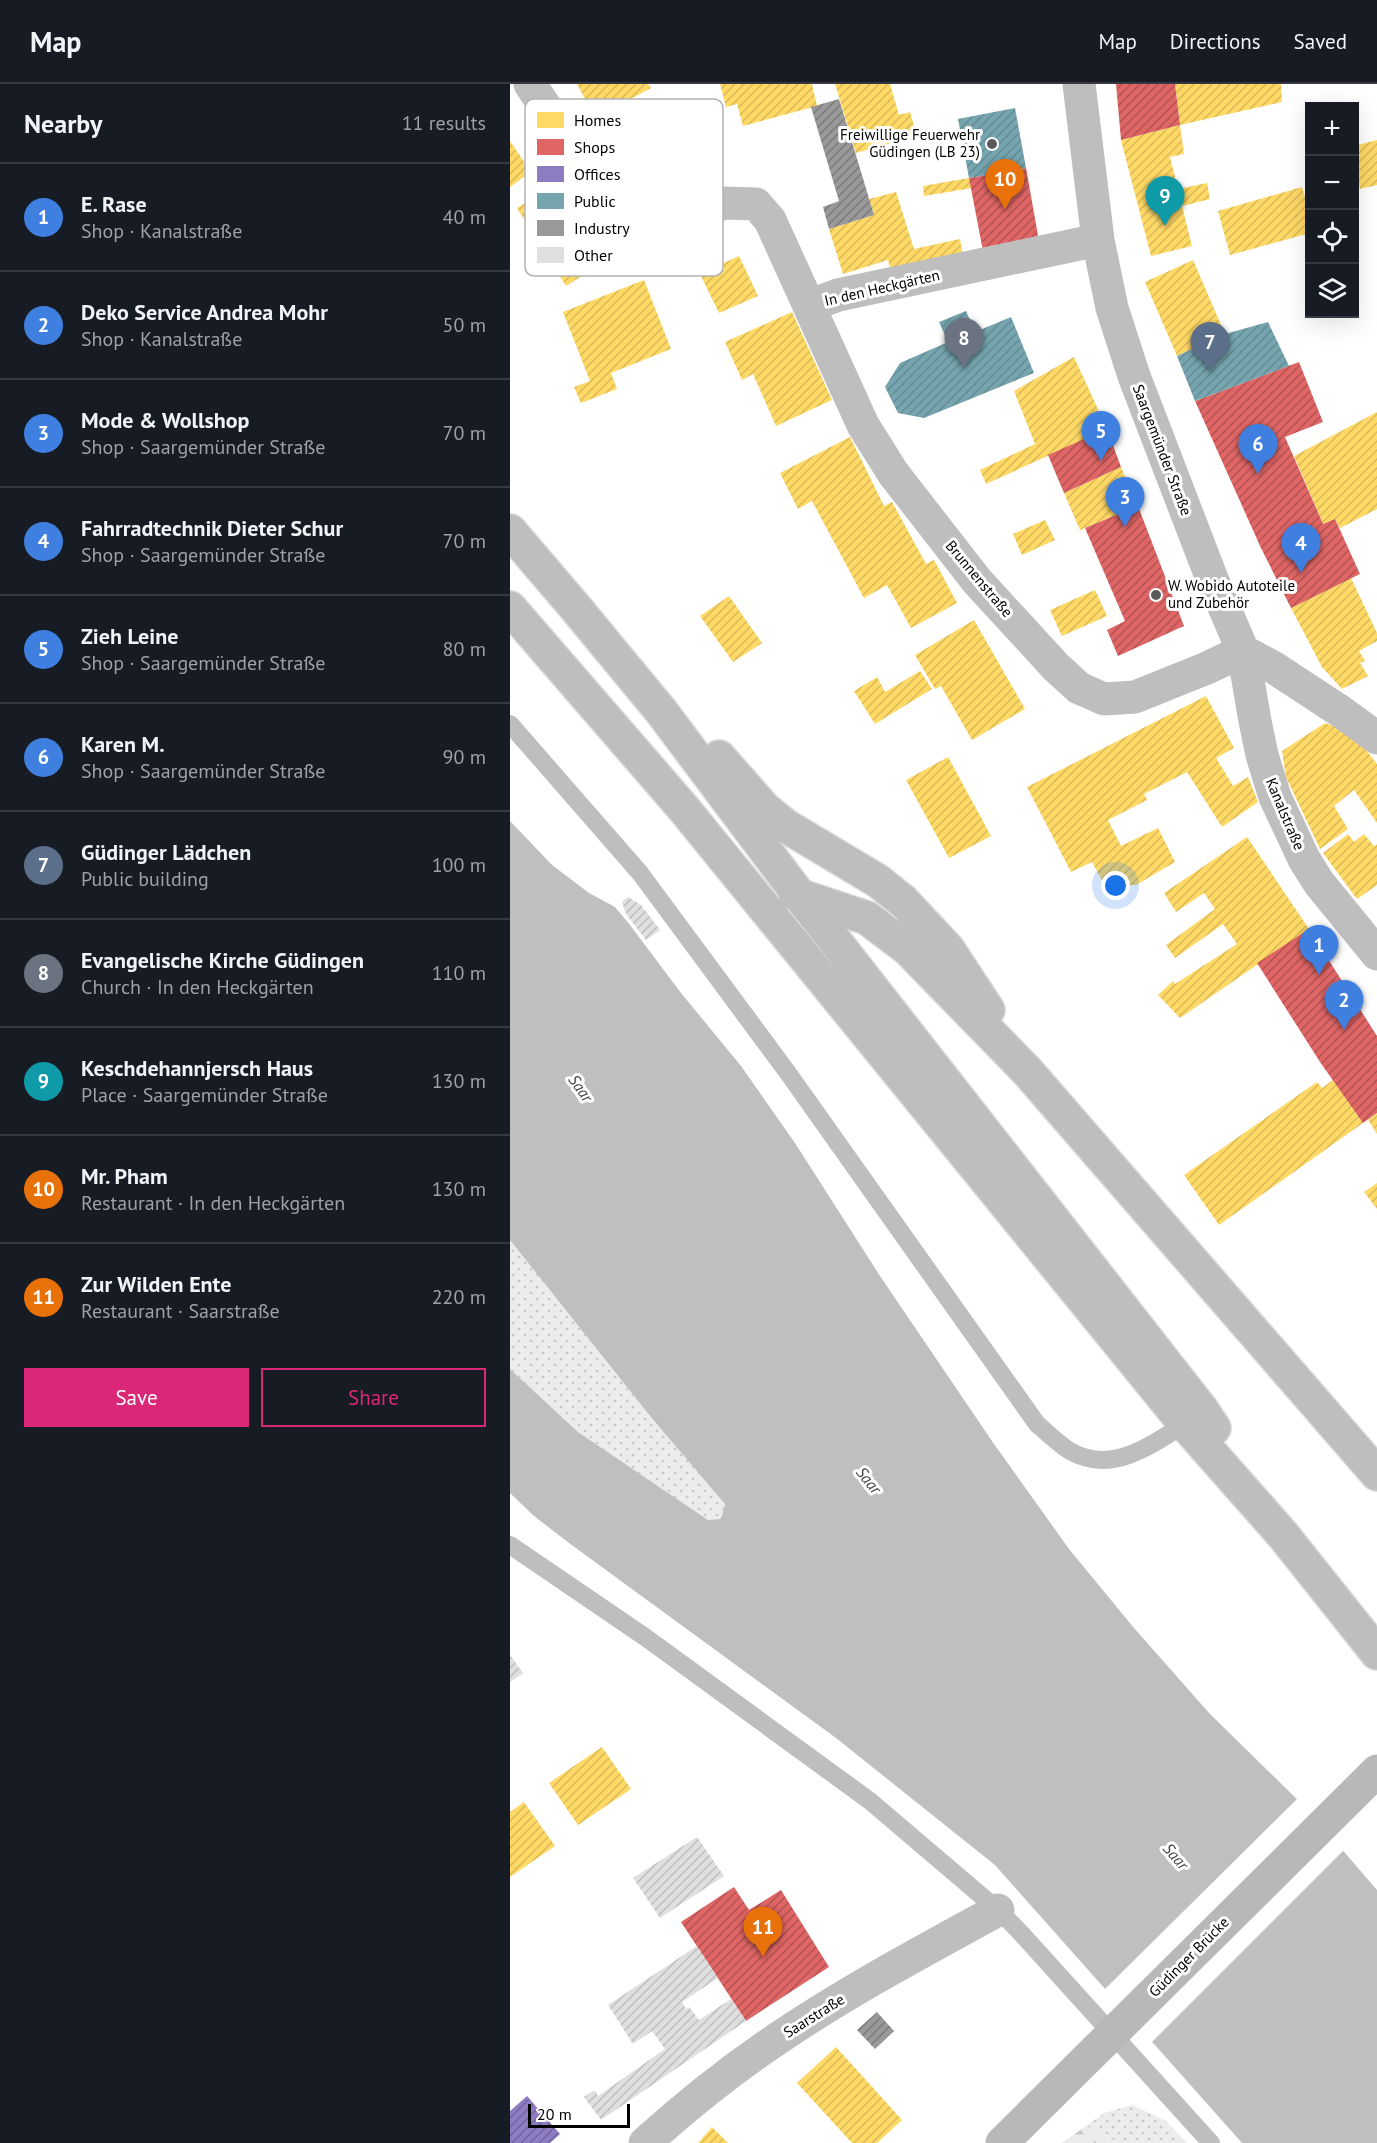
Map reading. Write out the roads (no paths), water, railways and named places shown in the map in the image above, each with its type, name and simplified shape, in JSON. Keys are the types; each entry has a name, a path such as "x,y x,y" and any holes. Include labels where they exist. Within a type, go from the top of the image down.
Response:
{"main road":[{"name":"In den Heckgärten","path":"530,84 540,99"},
{"name":"Saargemünder Straße","path":"1079,84 1098,240 1112,308 1134,376 1212,579 1243,651"},
{"name":"In den Heckgärten","path":"723,204 756,204 770,220 809,306 838,295 1098,240"},
{"name":"Brunnenstraße","path":"809,306 863,425 893,473 977,581 1056,667 1079,688 1104,699 1135,697 1243,651"},
{"path":"510,531 661,711 799,896 1202,1410 1283,1535"},
{"path":"510,608 684,809 1185,1425 1283,1535 1377,1653"},
{"path":"1243,651 1273,667 1377,738"},
{"name":"Kanalstraße","path":"1243,651 1262,755 1275,797 1289,830 1319,883 1377,954"},
{"path":"661,711 709,746 765,809 786,826 878,881 903,901 948,948 1028,1072"},
{"path":"684,809 773,888 867,918 908,948 1028,1072 1377,1474"},
{"name":"Güdinger Brücke","path":"1002,2143 1377,1771"},
{"name":"Saarstraße","path":"645,2143 705,2093 776,2040 849,1994 998,1910"}],"lane":[{"path":"510,724 640,873 788,1073 1037,1425 1070,1451 1103,1462 1137,1453 1185,1425"},
{"path":"510,1545 645,1637 870,1801 998,1910 1211,2143"}],"water":[{"path":"510,821 552,865 589,893 615,907 630,925 681,993 741,1066 795,1143 880,1276 994,1444 1069,1549 1134,1628 1210,1714 1307,1809 1377,1890 1377,2143 1242,2143 995,1865 836,1738 569,1543 534,1516 510,1493 510,1369 578,1432 708,1520 720,1519 725,1504 650,1416 510,1240 510,998 517,1007 527,1000 510,978"}],"waterway":[{"name":"Saar","path":"510,989 571,1072"}],"place":[{"name":"Freiwillige Feuerwehr Güdingen (LB 23)","path":"992,144"},
{"name":"Mr. Pham","path":"1005,209"},
{"name":"Keschdehannjersch Haus","path":"1165,226"},
{"name":"Evangelische Kirche Güdingen","path":"964,368"},
{"name":"Güdinger Lädchen","path":"1210,372"},
{"name":"Zieh Leine","path":"1101,461"},
{"name":"Karen M.","path":"1258,474"},
{"name":"Mode & Wollshop","path":"1125,527"},
{"name":"Fahrradtechnik Dieter Schur","path":"1301,573"},
{"name":"W. Wobido Autoteile und Zubehör","path":"1156,595"},
{"name":"E. Rase","path":"1319,975"},
{"name":"Deko Service Andrea Mohr","path":"1344,1030"},
{"name":"Zur Wilden Ente","path":"763,1957"}]}
